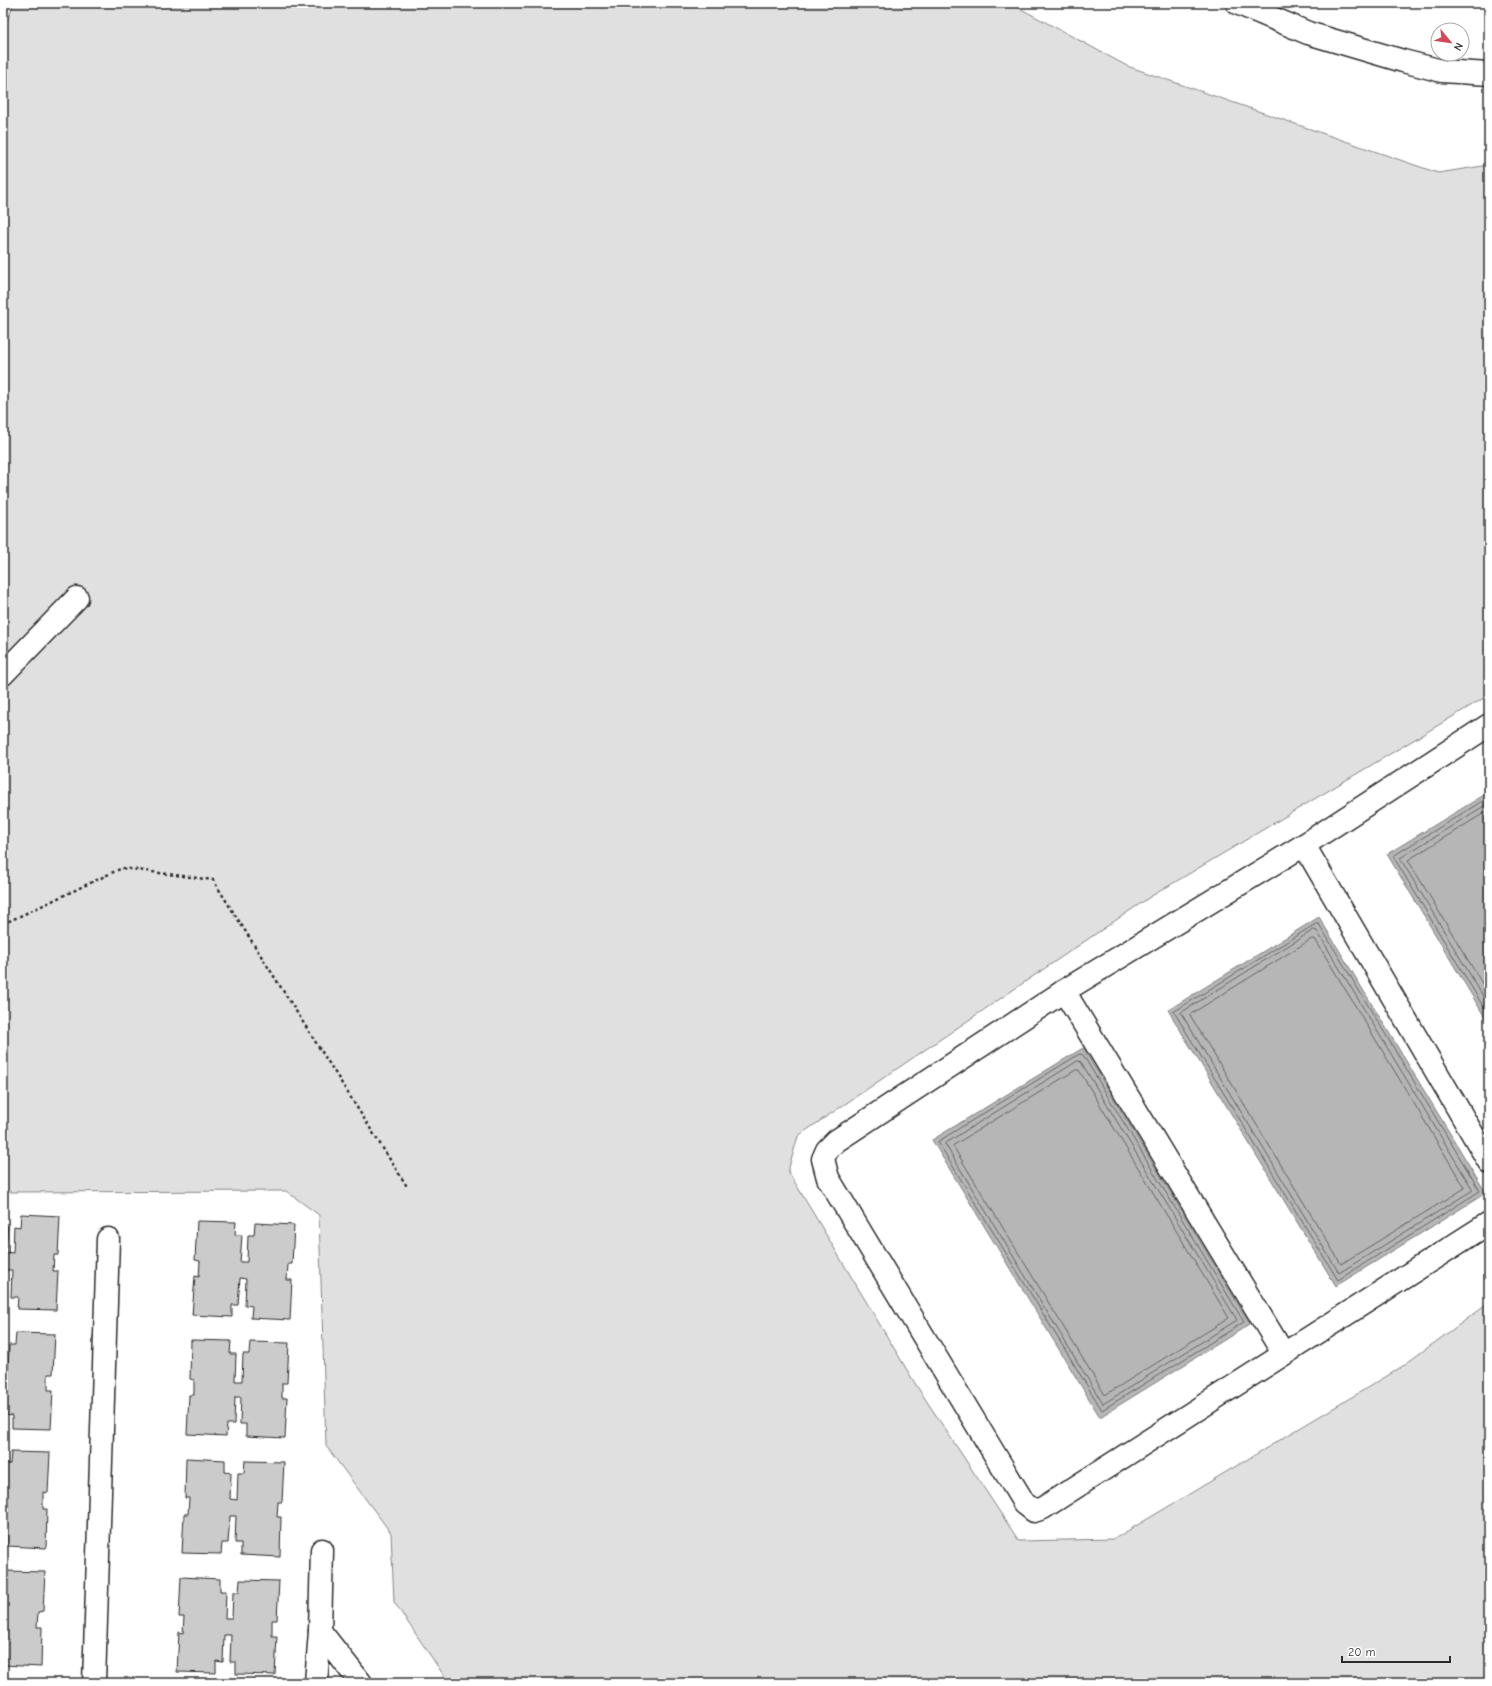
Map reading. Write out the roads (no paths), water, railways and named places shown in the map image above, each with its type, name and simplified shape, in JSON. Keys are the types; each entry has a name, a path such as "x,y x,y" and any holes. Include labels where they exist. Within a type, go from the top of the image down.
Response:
{"street":[{"path":"1237,3 1308,33 1403,61 1442,71 1489,74"},
{"path":"3,674 77,598"},
{"path":"1489,725 1304,845 1064,991 836,1141 827,1150 823,1159 828,1178 1024,1503 1034,1511 1043,1508 1283,1353 1489,1223"},
{"path":"1304,845 1489,1162"},
{"path":"1064,991 1283,1353"},
{"path":"94,1683 108,1239"},
{"path":"316,1683 320,1631 322,1550"},
{"path":"320,1631 361,1683"}],"water":[{"path":"1489,792 1489,1024 1387,854"},
{"path":"1319,917 1486,1193 1336,1286 1168,1010"},
{"path":"1083,1048 1250,1324 1100,1417 932,1140"}]}
